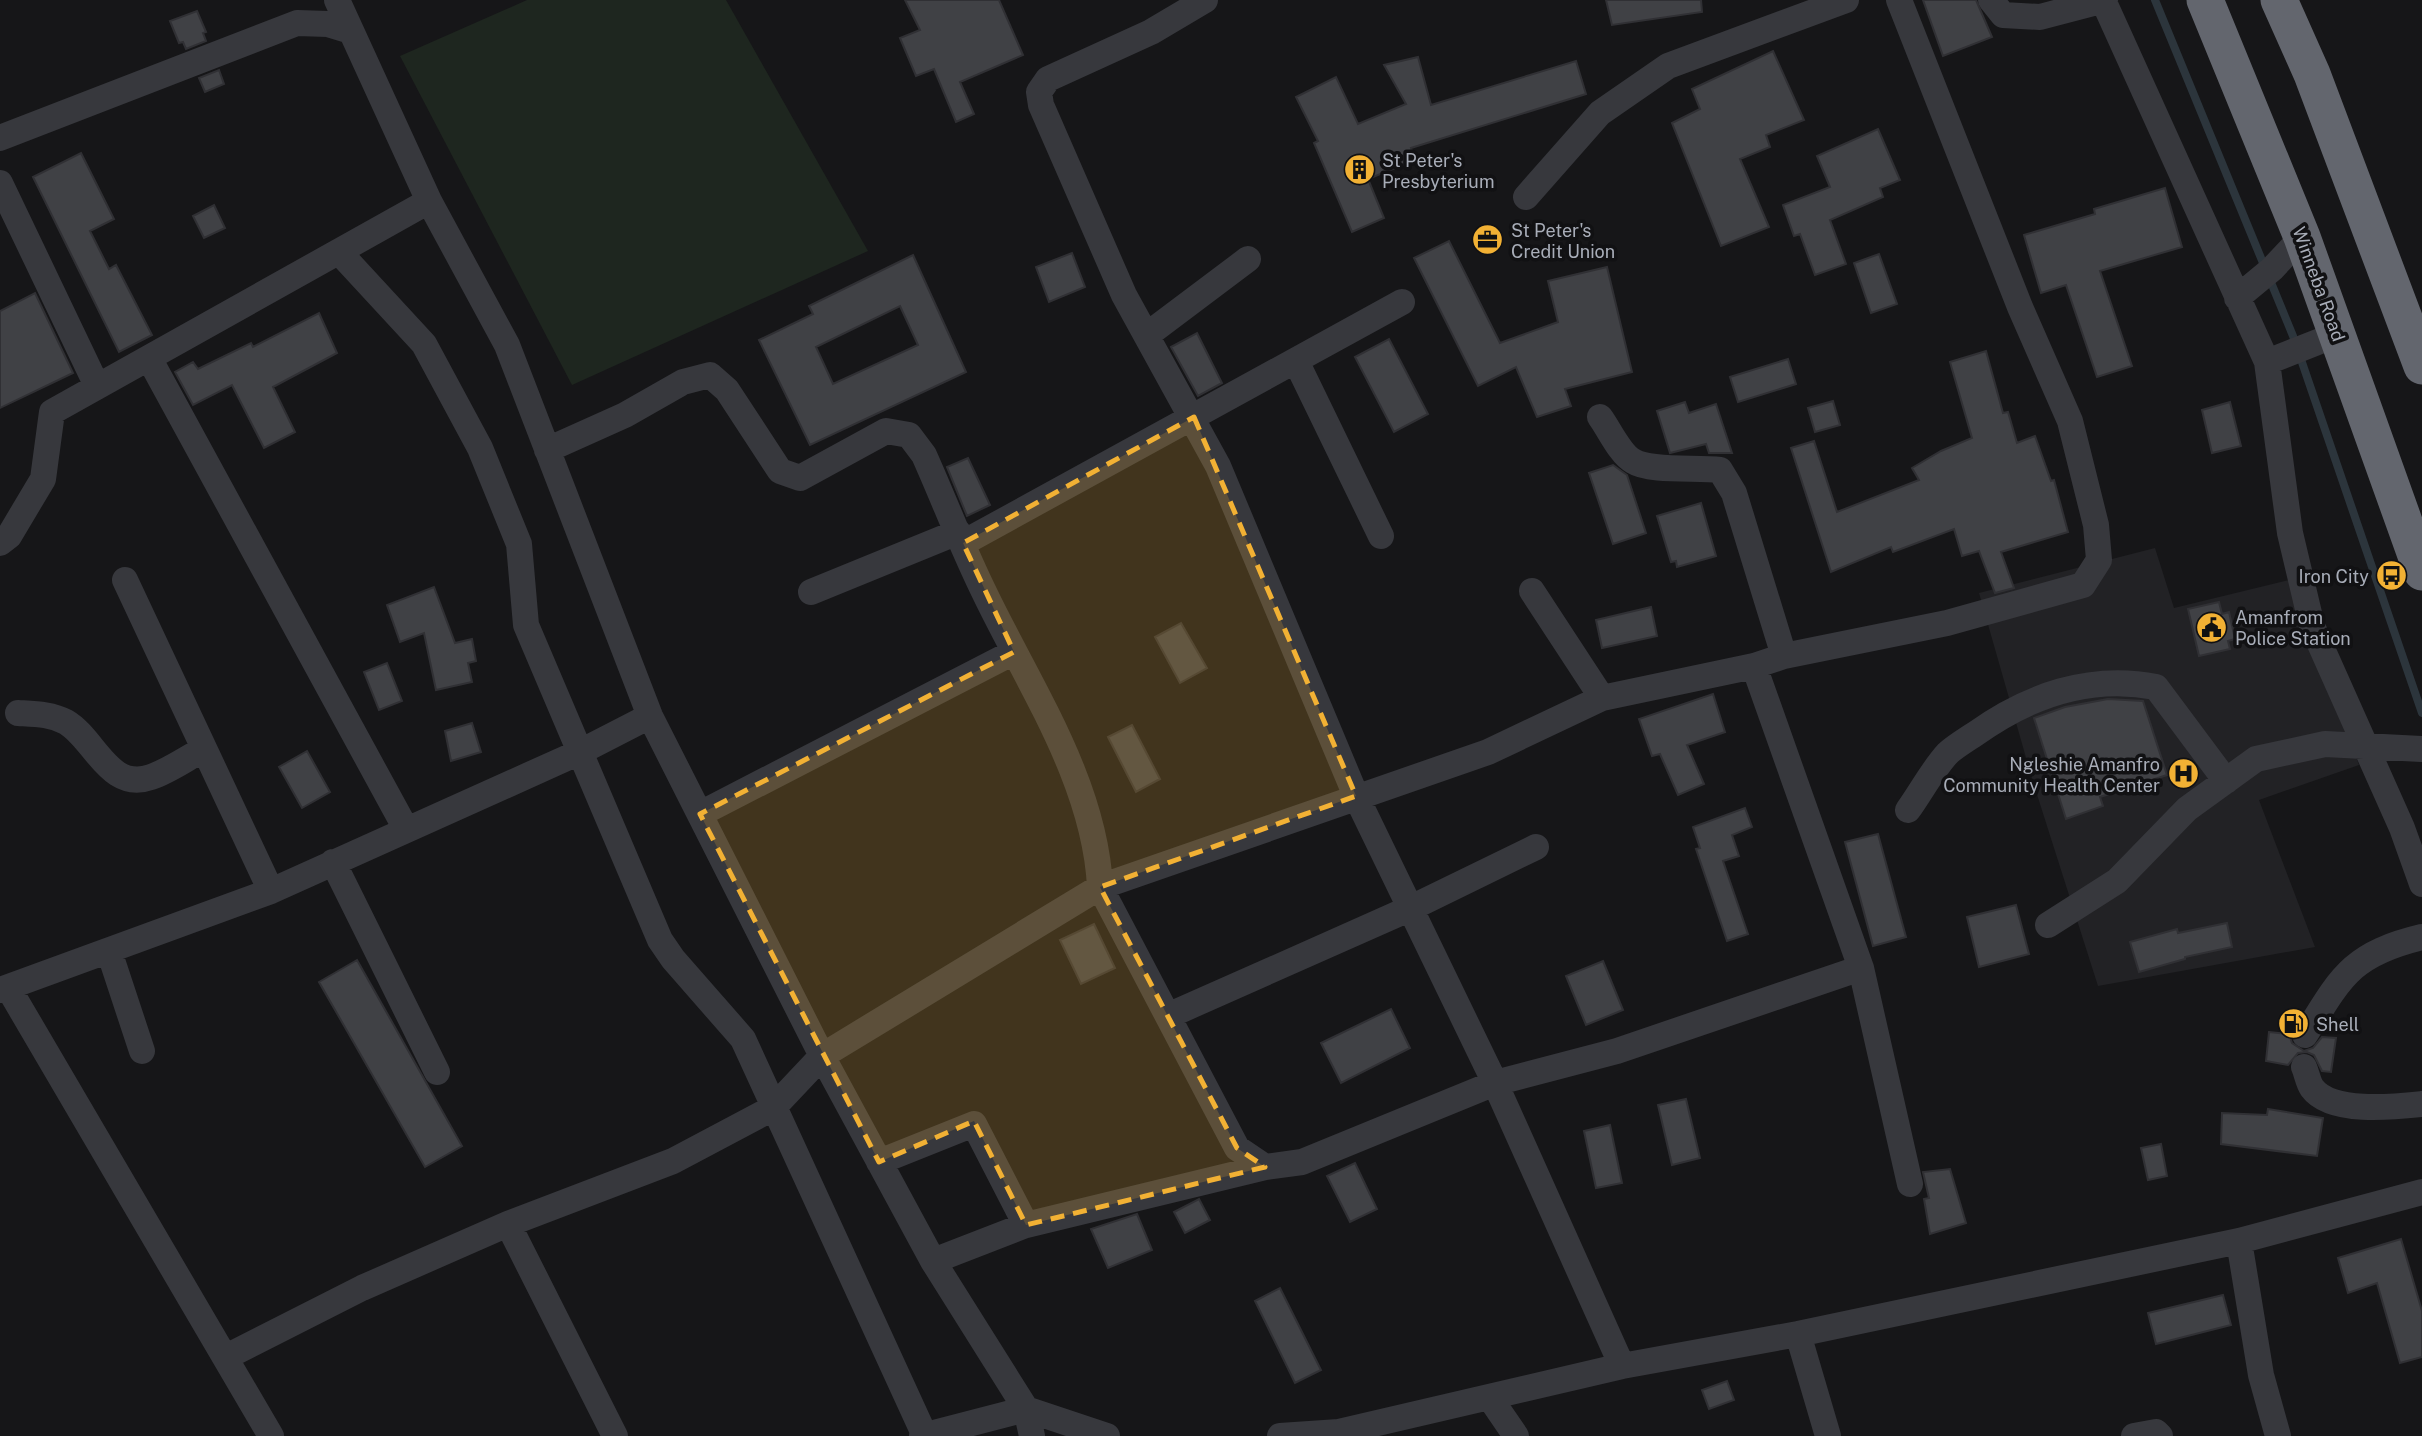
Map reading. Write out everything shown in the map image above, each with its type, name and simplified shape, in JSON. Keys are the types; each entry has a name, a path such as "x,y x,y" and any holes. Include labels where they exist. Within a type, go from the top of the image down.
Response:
{"highway":[{"name":"Winneba Road","path":"2205,0 2302,237 2422,572"},
{"path":"2280,0 2312,74 2422,366"}],"street":[{"path":"337,0 429,201 507,345 650,716 822,1056 879,1162 933,1261 1027,1409 1032,1436"},
{"path":"1205,0 1151,32 1048,79 1039,92 1041,105 1124,295 1194,417 1218,466 1356,796 1495,1083 1622,1366"},
{"path":"1526,197 1600,113 1668,66 1846,0"},
{"path":"226,1357 362,1288 508,1224 673,1161 773,1108 822,1056 1100,887 1488,752 1602,698 1754,666 1784,656 1947,623 2083,585 2099,560 2096,525 2070,421 2020,307 1899,0"},
{"path":"1991,0 2003,15 2040,18 2104,0 2267,362 2290,533 2312,626 2402,828 2422,884"},
{"path":"0,138 297,23 328,24 351,31"},
{"path":"0,183 97,386"},
{"path":"0,543 9,536 43,479 52,412 429,201"},
{"path":"2238,298 2272,269 2302,237"},
{"path":"339,252 424,344 480,448 519,544 526,625 660,940 673,959 743,1039 924,1436 1027,1409 1107,1436"},
{"path":"1147,335 1248,259"},
{"path":"811,592 961,537 1194,417 1402,302"},
{"path":"2267,362 2338,334"},
{"path":"149,358 406,829"},
{"path":"1296,360 1381,536"},
{"path":"547,450 625,415 683,382 710,375 727,390 780,471 800,478 886,431 909,435 924,455 1014,652 1064,746 1099,856 1100,887 1170,1015 1237,1148 1265,1167"},
{"path":"1600,417 1632,461 1658,468 1688,466 1720,470 1734,493 1784,656"},
{"path":"125,580 271,891"},
{"path":"1532,591 1602,698"},
{"path":"700,814 1014,652"},
{"path":"1754,666 1861,968 1910,1184"},
{"path":"1908,810 1949,753 1993,721 2057,690 2095,683 2129,682 2156,687 2226,781"},
{"path":"18,713 48,715 68,723 113,771 125,778 150,777 204,749"},
{"path":"271,1436 4,990 271,891 580,752 650,716"},
{"path":"2048,925 2117,881 2187,809 2256,759 2325,744 2422,749"},
{"path":"1170,1015 1411,908 1536,847"},
{"path":"334,862 437,1072"},
{"path":"2305,1035 2351,967 2390,945 2422,937"},
{"path":"109,951 142,1051"},
{"path":"933,1261 1026,1225 1265,1167 1302,1162 1495,1083 1617,1051 1861,968"},
{"path":"2304,1068 2313,1089 2334,1102 2377,1109 2422,1104"},
{"path":"879,1162 974,1124 1026,1225"},
{"path":"1280,1436 1339,1432 1622,1366 1798,1334 2239,1241 2422,1192"},
{"path":"508,1224 615,1436"},
{"path":"2239,1241 2261,1375 2278,1436"},
{"path":"1798,1334 1828,1436"},
{"path":"1490,1398 1516,1436"},
{"path":"2134,1436 2156,1432 2160,1436"}],"highlighted area":[{"path":"1194,417 1356,796 1100,887 1237,1148 1265,1167 1026,1225 974,1121 879,1162 700,814 1014,652 963,543"}],"shaded area":[{"path":"527,0 726,0 868,251 572,385 400,56"},
{"name":"Ngleshie Amanfro Community Health Center","path":"2155,548 2174,608 2293,579 2359,765 2259,800 2315,947 2098,986 2033,782 1979,593"}],"building":[{"path":"905,0 999,0 1023,55 960,82 974,114 956,122 934,69 916,76 900,38 920,30"},
{"path":"1606,0 1701,0 1702,12 1612,25"},
{"path":"1923,0 1976,0 1992,37 1943,56"},
{"path":"197,11 206,32 203,33 206,41 186,49 183,42 179,43 170,21"},
{"path":"1773,51 1804,120 1766,135 1770,147 1740,159 1769,227 1721,246 1672,123 1700,109 1692,89"},
{"path":"1418,57 1431,105 1576,61 1586,94 1411,148 1415,160 1368,179 1384,218 1352,232 1314,143 1318,141 1296,97 1336,77 1358,124 1406,104 1384,65"},
{"path":"219,70 224,84 205,92 199,78"},
{"path":"1878,129 1900,180 1880,188 1883,197 1830,220 1846,264 1815,275 1800,234 1794,236 1783,205 1830,187 1817,156"},
{"path":"81,153 114,219 90,231 109,269 116,265 152,335 119,352 33,177"},
{"path":"2165,188 2182,247 2100,271 2132,366 2097,377 2066,285 2041,293 2024,235 2095,214 2094,209"},
{"path":"214,205 225,228 204,238 193,216"},
{"path":"1449,241 1500,343 1558,322 1548,281 1607,267 1632,372 1565,389 1571,406 1537,417 1516,367 1478,386 1414,258"},
{"path":"1072,253 1085,287 1049,302 1036,267"},
{"path":"1879,254 1897,304 1871,313 1854,263"},
{"path":"913,255 966,372 810,445 759,340 813,314 809,306","holes":["900,306 918,345 833,384 816,347"]},
{"path":"35,293 73,373 0,408 0,311"},
{"path":"319,313 337,353 273,387 295,432 264,448 232,385 193,405 175,372 193,362 198,369 251,343 253,347"},
{"path":"1197,333 1222,383 1198,396 1171,347"},
{"path":"1389,339 1428,414 1394,432 1355,357"},
{"path":"1986,351 2003,413 2008,412 2017,443 2035,436 2051,481 2054,480 2068,532 2001,552 2014,588 1995,593 1979,551 1962,556 1954,529 1893,552 1891,547 1831,572 1791,448 1814,441 1837,512 1919,480 1912,468 1941,451 1972,438 1950,362"},
{"path":"1788,359 1796,384 1738,402 1730,377"},
{"path":"1833,401 1840,425 1815,432 1808,408"},
{"path":"1685,402 1689,413 1716,404 1732,453 1709,453 1706,444 1670,453 1657,411"},
{"path":"2230,402 2241,446 2212,453 2202,410"},
{"path":"968,458 990,505 967,516 947,467"},
{"path":"1613,465 1627,475 1646,533 1613,544 1589,473"},
{"path":"1701,503 1716,556 1677,567 1676,561 1671,562 1657,516"},
{"path":"434,587 455,643 472,639 476,661 468,663 472,682 436,690 424,633 400,642 387,605"},
{"name":"Amanfrom Police Station","path":"2219,602 2222,614 2229,612 2235,639 2228,641 2230,649 2199,656 2188,609"},
{"path":"1651,607 1657,636 1602,648 1596,620"},
{"path":"1181,623 1207,668 1180,683 1155,637"},
{"path":"387,663 402,701 379,710 364,672"},
{"path":"1713,694 1725,732 1687,745 1704,784 1678,795 1660,754 1652,756 1639,719"},
{"path":"2108,699 2143,701 2167,775 2100,797 2103,806 2066,819 2034,718 2065,707"},
{"path":"472,723 481,752 451,761 445,731"},
{"path":"1132,725 1160,779 1136,792 1108,737"},
{"path":"307,751 330,792 302,808 279,767"},
{"path":"1745,808 1752,827 1732,835 1739,856 1723,861 1748,934 1727,941 1696,849 1700,848 1693,827"},
{"path":"1878,834 1906,937 1873,946 1845,842"},
{"path":"2016,905 2029,954 1979,967 1967,917"},
{"path":"2227,923 2232,947 2185,957 2139,972 2130,942 2177,929 2178,933"},
{"path":"1094,924 1115,968 1081,984 1060,940"},
{"path":"357,960 462,1146 425,1167 319,982"},
{"path":"1603,961 1623,1010 1586,1025 1566,976"},
{"path":"1391,1009 1410,1048 1341,1083 1321,1043"},
{"path":"2269,1032 2289,1034 2292,1043 2304,1051 2313,1048 2322,1037 2336,1038 2331,1072 2322,1071 2314,1055 2307,1052 2298,1053 2288,1065 2266,1061"},
{"path":"1686,1099 1700,1158 1672,1165 1658,1105"},
{"path":"2268,1109 2323,1118 2317,1156 2221,1144 2222,1113 2267,1115"},
{"path":"1610,1125 1622,1183 1596,1188 1584,1131"},
{"path":"2161,1144 2167,1176 2148,1180 2141,1148"},
{"path":"1355,1163 1377,1209 1350,1222 1327,1176"},
{"path":"1950,1169 1966,1223 1930,1234 1924,1199 1929,1198 1923,1172"},
{"path":"1199,1199 1210,1220 1185,1233 1174,1212"},
{"path":"1137,1214 1152,1250 1108,1268 1091,1229"},
{"path":"2401,1239 2422,1311 2422,1357 2400,1363 2377,1283 2348,1293 2338,1258"},
{"path":"1280,1288 1321,1370 1295,1383 1255,1301"},
{"path":"2223,1295 2231,1325 2156,1344 2148,1313"},
{"path":"1727,1381 1734,1400 1709,1409 1702,1390"}],"waterway":[{"path":"2155,0 2293,336 2422,713"}],"place":[{"name":"St Peter's Presbyterium","path":"1359,170"},
{"name":"St Peter's Credit Union","path":"1488,240"},
{"name":"Iron City","path":"2392,576"},
{"name":"Amanfrom Police Station","path":"2212,627"},
{"name":"Ngleshie Amanfro Community Health Center","path":"2183,774"},
{"name":"Shell","path":"2293,1024"}]}
